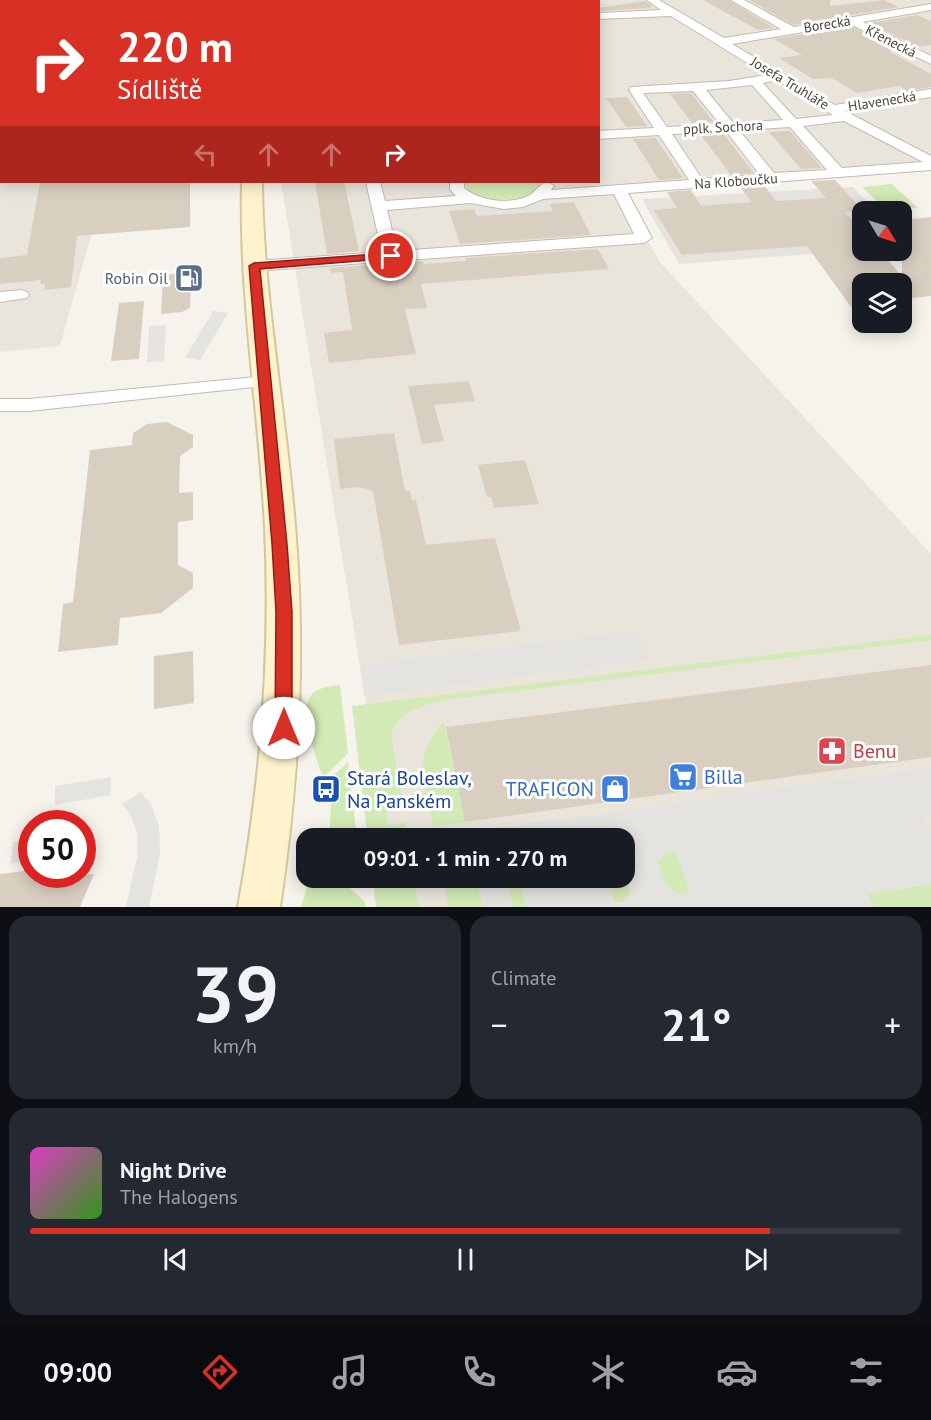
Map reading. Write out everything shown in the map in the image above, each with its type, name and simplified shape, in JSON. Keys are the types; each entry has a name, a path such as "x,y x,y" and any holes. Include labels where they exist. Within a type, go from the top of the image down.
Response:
{"main road":[{"path":"252,183 254,266 267,381 284,612 284,728 259,907"}],"street":[{"name":"Josefa Truhláře","path":"652,0 846,117 931,163"},
{"path":"736,0 792,30"},
{"path":"894,0 916,10"},
{"name":"Borecká","path":"722,42 931,7"},
{"path":"600,15 672,13"},
{"name":"Křenecká","path":"851,20 931,62"},
{"path":"699,184 635,90 755,81 780,76"},
{"path":"755,81 839,174"},
{"path":"696,86 771,179"},
{"name":"Hlavenecká","path":"833,109 931,93"},
{"name":"pplk. Sochora","path":"600,135 795,123 846,117"},
{"name":"Na Kloboučku","path":"379,206 472,199 494,204 514,204 544,188 619,190 839,174 931,163"},
{"path":"373,183 391,256"},
{"path":"457,183 460,192 472,199"},
{"path":"254,266 644,238 619,190"},
{"path":"0,297 21,295"},
{"path":"0,405 28,405 267,381"}],"shaded area":[{"path":"600,0 931,0 931,166 619,190 660,262 931,554 931,907 399,907 396,888 635,888 635,828 386,828 281,183 600,183"},
{"path":"0,183 106,183 60,346 0,352"},
{"path":"853,187 866,201 852,201 852,251 679,264 642,199"},
{"path":"541,195 553,211 477,216 474,209 475,200 494,204"},
{"path":"213,311 228,313 200,360 185,358"},
{"path":"166,325 164,361 147,362 149,326"},
{"path":"637,631 648,660 364,696 360,665"},
{"path":"931,768 931,814 922,816 931,832 931,884 868,894 873,907 527,907 522,888 610,888 615,903 623,902 631,888 635,888 635,828 497,828","holes":["676,851 690,892 677,894 666,886 658,861 665,852"]},
{"path":"111,777 111,795 55,805 55,786"},
{"path":"141,792 151,804 159,826 160,854 149,907 126,907 137,857 137,832 130,814 122,804"},
{"path":"18,841 18,863 10,864 13,842"},
{"path":"479,888 508,888 513,907 482,907"}],"green space":[{"path":"465,183 539,183 540,186 526,198 516,201 484,198 467,190"},
{"path":"892,184 910,201 877,201 862,187"},
{"path":"931,635 931,640 444,700 420,707 399,720 391,734 403,806 386,808 388,825 406,823 407,828 366,828 352,706"},
{"path":"340,685 348,753 323,778 309,734 308,700 319,689"},
{"path":"444,722 465,822 433,826 424,783 424,759 433,735"},
{"path":"348,762 356,828 330,828 333,776"},
{"path":"676,851 690,892 677,894 666,886 658,861 666,852"},
{"path":"931,884 931,907 873,907 867,894"},
{"path":"307,888 350,888 365,902 365,907 301,907"},
{"path":"374,888 416,888 419,907 376,907"},
{"path":"444,888 479,888 482,907 449,907"},
{"path":"508,888 522,888 527,907 513,907"},
{"path":"610,888 629,888 631,894 623,902 615,903"}],"building":[{"path":"703,0 729,0 774,28 758,30"},
{"path":"749,0 830,0 830,6 884,0 899,7 794,25"},
{"path":"645,1 652,6 600,11 600,8"},
{"path":"917,15 931,21 931,45 918,47 870,23"},
{"path":"850,26 898,50 890,52 931,74 931,87 907,91 899,86 857,93 832,78 813,79 779,58 802,55 774,39"},
{"path":"691,93 714,122 692,123 670,94"},
{"path":"627,97 647,126 626,127 606,98"},
{"path":"790,131 822,168 801,169 769,132"},
{"path":"723,133 754,173 731,175 701,135"},
{"path":"655,138 683,178 659,180 633,139"},
{"path":"835,180 854,201 852,201 852,212 845,212 852,220 852,261 889,261 899,273 852,273 852,308 807,246 682,255 654,210 677,208 667,192 691,190 701,206 752,202 740,187 764,185 776,201 826,198 811,181"},
{"path":"40,183 190,183 190,227 77,236 71,287 44,290 45,284 40,284 41,280 0,284 0,258 27,255"},
{"path":"315,183 344,183 359,251 327,254"},
{"path":"574,202 591,235 460,244 449,211 474,209 477,216 553,211 550,204"},
{"path":"931,217 931,296 912,298 912,273 902,273 902,261 912,261 912,219"},
{"path":"598,249 609,269 421,284 427,308 405,309 416,354 329,363 324,333 352,330 343,272 331,273 330,268 423,261 424,264 466,261 465,258"},
{"path":"191,273 190,308 182,312 161,314 163,275"},
{"path":"144,301 139,359 111,361 119,303"},
{"path":"469,381 475,401 434,405 444,441 422,444 408,386"},
{"path":"167,422 193,435 193,447 180,456 179,493 193,492 193,520 178,522 178,565 193,573 193,588 161,613 120,618 118,645 58,652 63,604 73,602 90,450 132,445 133,433 147,424"},
{"path":"394,433 405,491 410,491 412,500 416,500 426,545 495,538 521,631 399,645 373,491 358,487 340,489 334,439"},
{"path":"525,460 539,504 494,508 491,497 487,497 478,465"},
{"path":"193,651 194,703 154,709 154,656"},
{"path":"931,665 931,757 465,822 446,727"},
{"path":"18,872 18,888 88,888 80,907 0,907 0,874"}],"place":[{"name":"Robin Oil","path":"189,278"},
{"name":"Benu","path":"832,751"},
{"name":"Billa","path":"683,777"},
{"name":"Stará Boleslav, Na Panském","path":"326,789"},
{"name":"TRAFICON","path":"615,789"}],"route":[{"path":"284,728 284,612 280,544 267,384 254,266 391,256"}]}
